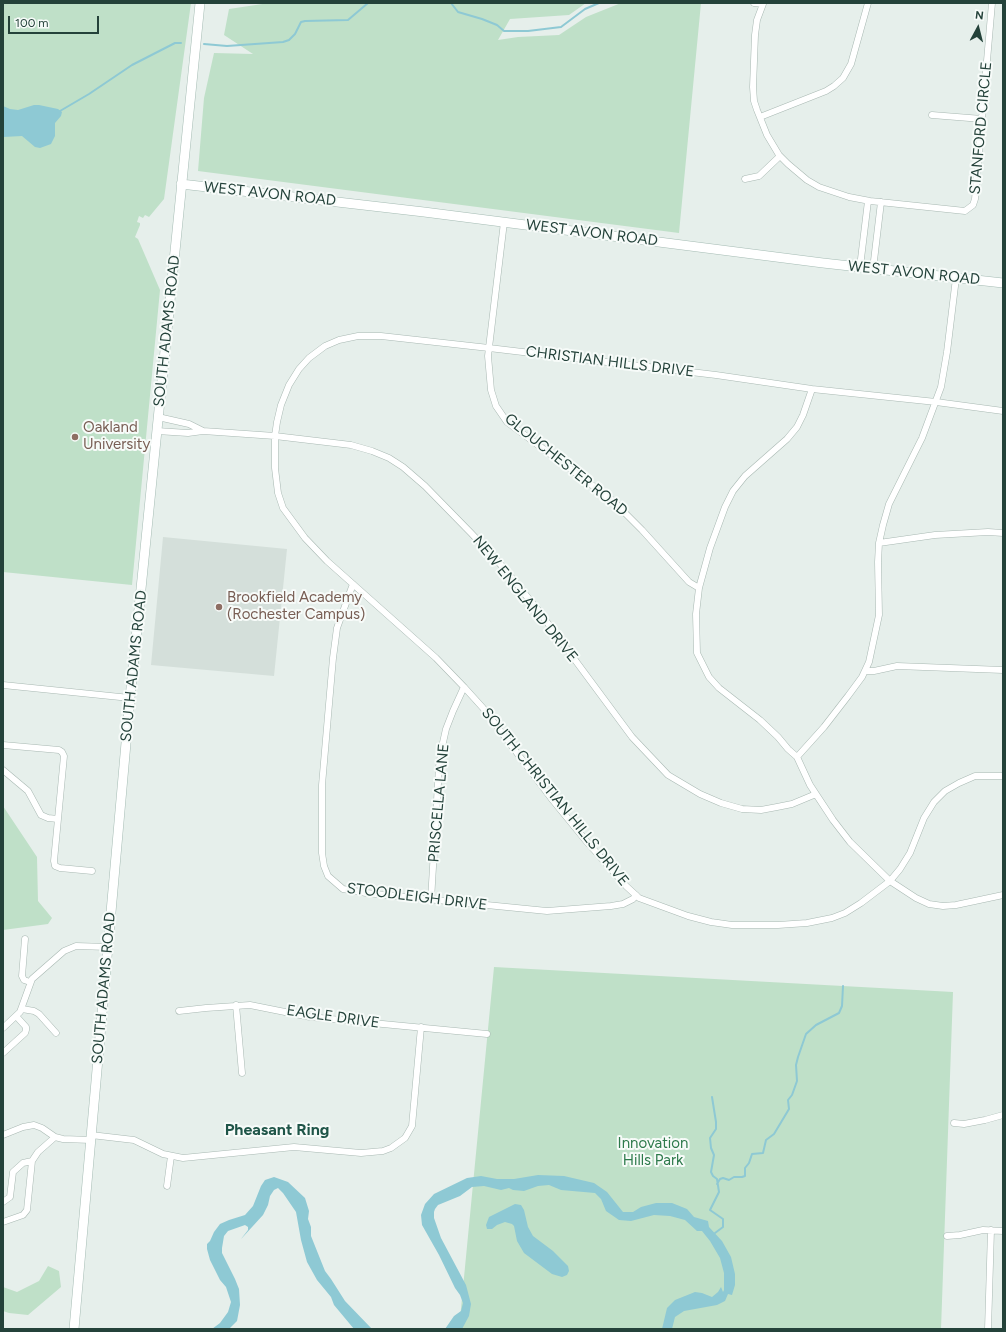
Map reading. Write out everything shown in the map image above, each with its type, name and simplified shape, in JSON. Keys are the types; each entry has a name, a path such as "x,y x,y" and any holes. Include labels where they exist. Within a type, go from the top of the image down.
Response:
{"main road":[{"name":"SOUTH ADAMS ROAD","path":"74,1325 130,698 200,3"},
{"name":"WEST AVON ROAD","path":"181,184 402,209 873,269 1003,283"}],"street":[{"name":"STANFORD CIRCLE","path":"754,3 763,4 757,20 754,54 753,87 756,106 767,135 780,156 796,172 819,187 849,198 957,211 965,211 970,208 975,199 992,3"},
{"path":"760,117 826,91 843,78 851,64 868,3"},
{"path":"932,115 982,118"},
{"path":"745,179 759,176 780,156"},
{"path":"860,267 868,201"},
{"path":"873,269 881,202"},
{"name":"GLOUCHESTER ROAD","path":"504,222 489,348 489,375 491,390 496,406 507,422 612,500 638,525 689,582 699,588"},
{"path":"797,757 834,714 865,671 879,615 878,562 879,543 883,525 889,504 922,438 941,387 956,278"},
{"name":"CHRISTIAN HILLS DRIVE","path":"275,436 281,405 289,385 302,366 309,358 325,346 339,340 358,336 381,336 489,348 693,372 812,389 936,402 1003,411"},
{"path":"812,389 804,415 797,427 787,439 745,476 733,491 725,507 710,548 699,588 696,614 697,653 708,677 719,688 760,720 797,757 810,784 833,820 850,842 890,881 916,898 929,904 944,906 956,905 1003,894"},
{"name":"NEW ENGLAND DRIVE","path":"158,417 189,424 203,431"},
{"name":"NEW ENGLAND DRIVE","path":"157,432 188,433 203,431 275,436 351,445 389,458 403,467 441,502 501,565 538,610 632,737 668,775 700,794 721,803 742,809 761,810 792,804 816,794"},
{"name":"SOUTH CHRISTIAN HILLS DRIVE","path":"275,436 275,468 278,492 283,508 305,538 327,561 436,658 464,687 483,708 551,798 626,886 636,895 659,906 711,922 747,925 783,925 832,918 861,904 890,881 910,853 924,818 934,802 945,791 974,776 1003,776"},
{"path":"879,543 935,535 988,532 1003,533"},
{"name":"STOODLEIGH DRIVE","path":"353,584 337,628 322,786 322,853 324,866 328,876 343,889 366,893 547,911 623,904 633,899 636,895"},
{"path":"865,671 874,671 897,666 1003,670"},
{"path":"3,685 130,698"},
{"name":"PRISCELLA LANE","path":"431,900 439,767 442,747 452,711 464,687"},
{"path":"3,745 59,750 62,752 64,756 54,861 55,866 60,868 92,871"},
{"path":"3,770 28,790 41,815 48,818 58,819"},
{"path":"25,939 22,976 24,980 30,982"},
{"path":"3,1028 22,1009 30,982 69,948 81,946 108,947"},
{"path":"236,1005 242,1072"},
{"name":"EAGLE DRIVE","path":"179,1011 236,1005 261,1006 310,1017 487,1034"},
{"path":"22,1009 34,1011 39,1014 56,1033"},
{"path":"3,1053 25,1033 26,1027 16,1016"},
{"path":"3,1135 23,1127 34,1125 42,1128 55,1137 63,1139 91,1138 134,1140 163,1154 190,1158 294,1147 378,1152 391,1148 405,1138 412,1126 421,1028"},
{"path":"954,1123 964,1124 1003,1115"},
{"path":"3,1222 23,1214 27,1210 32,1161 38,1152 55,1137"},
{"path":"167,1186 171,1156"},
{"path":"3,1202 10,1197 13,1172 23,1163 32,1161"},
{"path":"947,1236 983,1230 1003,1231"},
{"path":"988,1329 991,1230"}],"shaded area":[{"name":"Brookfield Academy (Rochester Campus)","path":"163,537 287,549 274,676 151,665"}],"green space":[{"name":"Oakland University","path":"3,3 191,3 164,199 149,217 145,215 143,218 139,216 137,222 140,223 140,225 135,237 138,239 160,290 132,585 3,572"},
{"path":"269,3 586,3 569,15 510,19 498,40 518,37 559,35 586,17 621,3 701,3 679,233 198,171 204,98 214,53 253,54 224,35 229,9"},
{"path":"3,806 37,857 38,901 52,918 48,924 3,930"},
{"name":"Innovation Hills Park","path":"494,967 953,992 941,1329 459,1329"},
{"path":"48,1266 59,1271 61,1287 28,1315 3,1311 3,1287 17,1292 39,1281"}],"water":[{"path":"34,105 58,109 62,112 61,116 55,123 55,136 51,144 40,148 35,147 22,136 3,137 3,106 18,110"},
{"path":"538,1175 564,1176 594,1183 607,1192 623,1212 633,1212 641,1207 656,1203 672,1203 687,1209 694,1217 708,1221 709,1227 722,1241 731,1257 735,1274 735,1285 732,1295 728,1294 725,1301 717,1305 684,1311 675,1317 672,1329 662,1329 667,1308 675,1300 695,1292 712,1297 721,1287 723,1292 724,1290 724,1273 720,1258 702,1231 697,1231 685,1220 670,1216 654,1215 631,1221 619,1220 606,1211 601,1199 595,1193 561,1190 549,1185 538,1186 524,1191 509,1188 501,1190 484,1186 472,1187 460,1196 438,1205 434,1212 434,1218 441,1238 466,1285 471,1304 469,1316 462,1329 445,1329 454,1316 461,1311 463,1303 422,1225 421,1215 425,1204 434,1194 467,1178 481,1176 497,1179 514,1179"},
{"path":"274,1177 288,1182 305,1198 309,1211 308,1219 311,1227 311,1236 325,1271 345,1301 372,1329 354,1329 334,1305 331,1297 317,1280 307,1262 296,1212 278,1188 274,1190 270,1196 268,1205 263,1215 241,1239 248,1230 248,1227 245,1225 228,1231 224,1236 222,1253 239,1289 240,1305 237,1321 229,1329 212,1329 220,1323 228,1312 231,1302 226,1287 220,1280 210,1260 207,1244 220,1224 245,1215 253,1206 265,1180"},
{"path":"515,1204 521,1205 524,1210 528,1227 533,1236 553,1251 568,1266 569,1271 567,1275 562,1277 552,1274 524,1253 517,1241 514,1226 512,1224 505,1222 492,1229 487,1229 486,1225 489,1217"}],"waterway":[{"path":"204,44 227,46 283,42 289,40 295,34 301,22 348,20 368,3"},
{"path":"451,3 458,12 497,25 504,31 528,31 561,27 585,9 599,3"},
{"path":"60,111 89,94 132,65 175,43 181,43"},
{"path":"717,1184 720,1179 723,1178 729,1180 734,1177 745,1176 745,1168 749,1163 752,1154 763,1153 766,1140 774,1134 789,1109 788,1100 792,1095 797,1081 796,1065 806,1034 816,1025 839,1013 842,1006 843,986"},
{"path":"712,1097 716,1129 710,1138 711,1148 714,1155 711,1172 717,1179 719,1192 710,1210 723,1219 723,1227 715,1233"}],"place":[{"name":"Oakland University","path":"75,437"},
{"name":"Brookfield Academy (Rochester Campus)","path":"219,607"}],"district":[{"name":"Pheasant Ring","path":"277,1130"}]}
